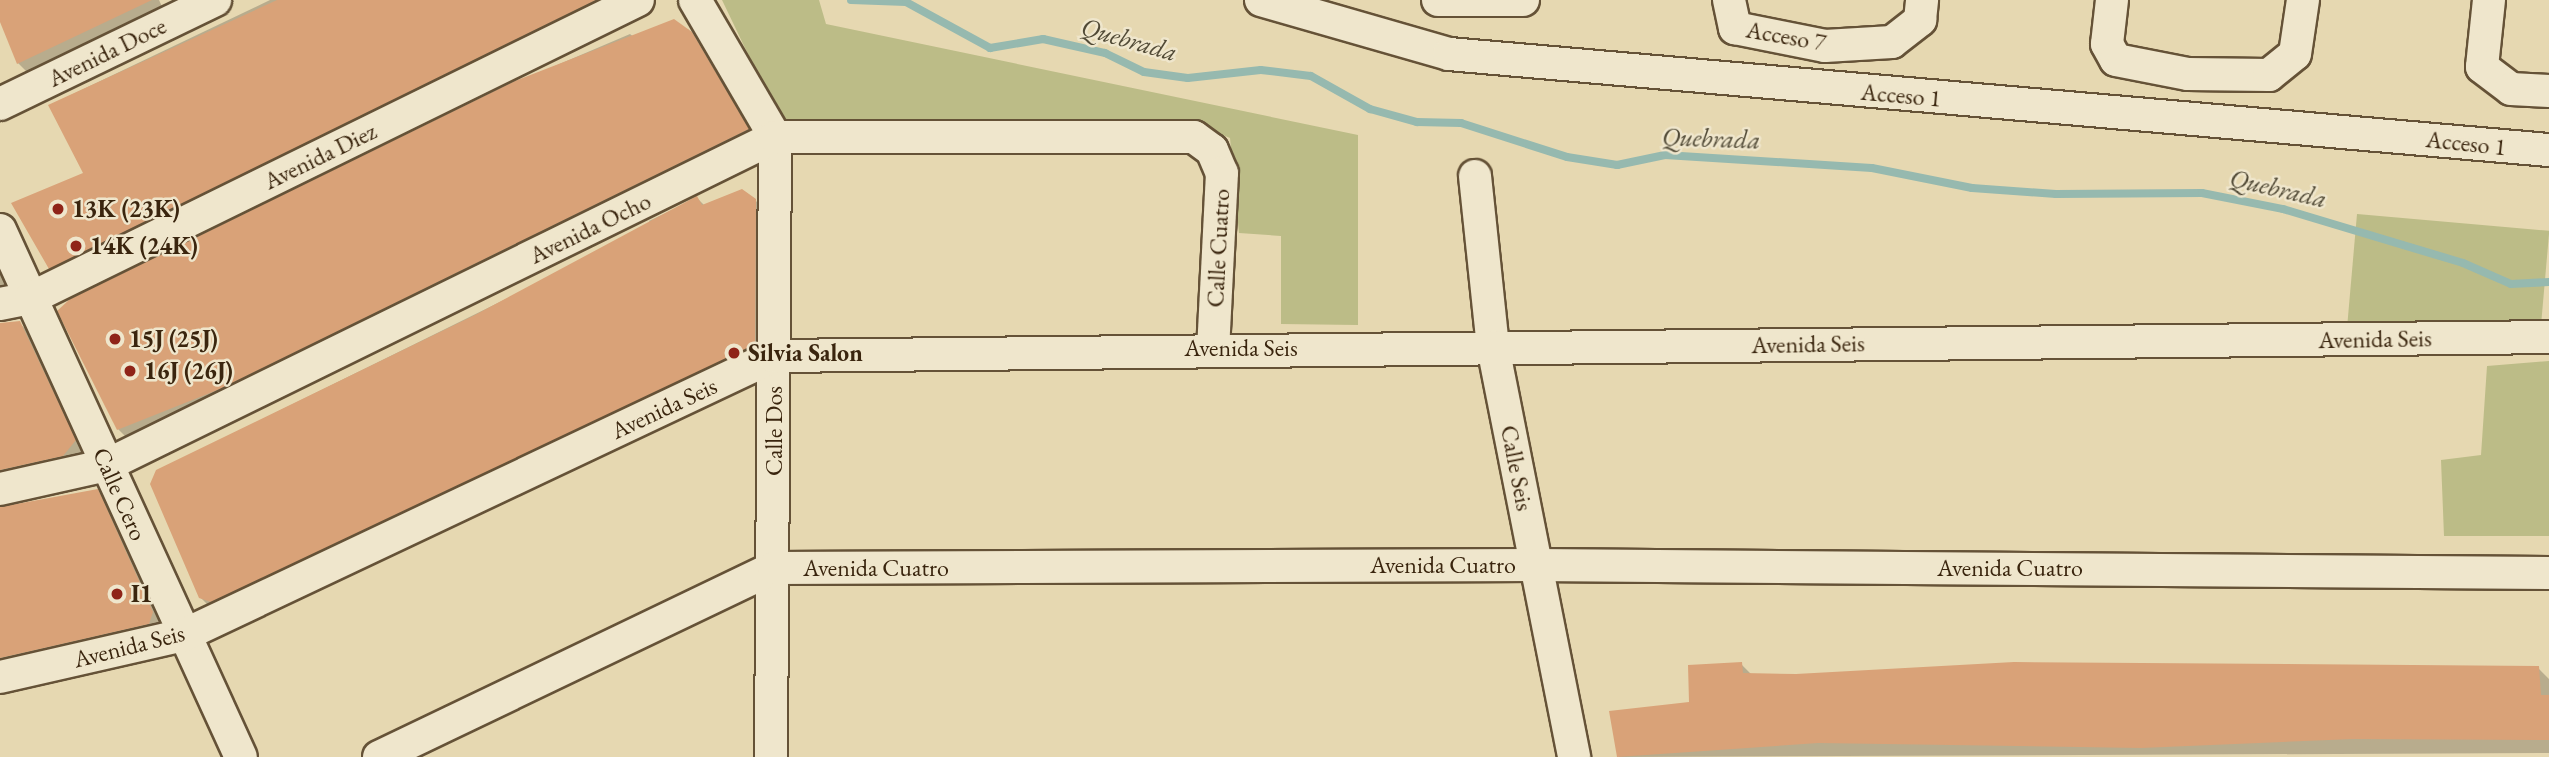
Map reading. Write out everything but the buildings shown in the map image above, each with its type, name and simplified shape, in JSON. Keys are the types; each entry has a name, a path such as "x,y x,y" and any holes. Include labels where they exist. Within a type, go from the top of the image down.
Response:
{"street":[{"name":"Avenida Doce","path":"0,104 215,0"},
{"name":"Avenida Diez","path":"0,304 31,298 638,0"},
{"path":"695,0 775,136"},
{"name":"Acceso 1","path":"1261,0 1449,54 1820,88 2183,115 2549,150"},
{"path":"1449,54 1446,1 1523,0"},
{"name":"Acceso 7","path":"1729,0 1735,28 1825,47 1892,42 1920,20 1922,0"},
{"path":"2112,0 2107,44 2116,60 2188,74 2269,75 2287,64 2295,54 2303,0"},
{"path":"2488,0 2482,67 2511,89 2549,91"},
{"path":"1820,88 1825,47"},
{"path":"2183,115 2188,74"},
{"name":"Avenida Ocho","path":"0,489 107,465 775,136 1194,137 1212,150"},
{"name":"Calle Dos","path":"771,757 775,136"},
{"name":"Calle Cuatro","path":"1212,150 1222,173 1213,348"},
{"name":"Calle Seis","path":"1475,176 1493,347 1574,757"},
{"name":"Calle Cero","path":"0,230 241,757"},
{"name":"Avenida Seis","path":"0,677 184,635 774,356 1213,348 2549,337"},
{"name":"Avenida Cuatro","path":"379,757 774,568 1535,565 2549,573"}],"green space":[{"path":"722,0 819,0 826,24 1358,135 1358,325 1281,324 1281,236 1239,233 1230,138 1218,133 781,123"},
{"path":"2357,214 2549,231 2540,338 2348,322"},
{"path":"2549,361 2549,536 2444,536 2441,460 2481,455 2487,366"}],"waterway":[{"name":"Quebrada","path":"851,0 906,2 990,48 1043,39 1105,53 1144,72 1188,78 1261,70 1311,76 1370,109 1417,122 1461,123 1567,157 1617,165 1665,155 1872,168 1972,188 2056,194 2202,193 2283,209 2463,263 2511,284 2549,282"}],"place":[{"name":"13K (23K)","path":"58,209"},
{"name":"14K (24K)","path":"76,246"},
{"name":"15J (25J)","path":"115,339"},
{"name":"Silvia Salon","path":"734,353"},
{"name":"16J (26J)","path":"130,371"},
{"name":"I1","path":"117,594"}]}
